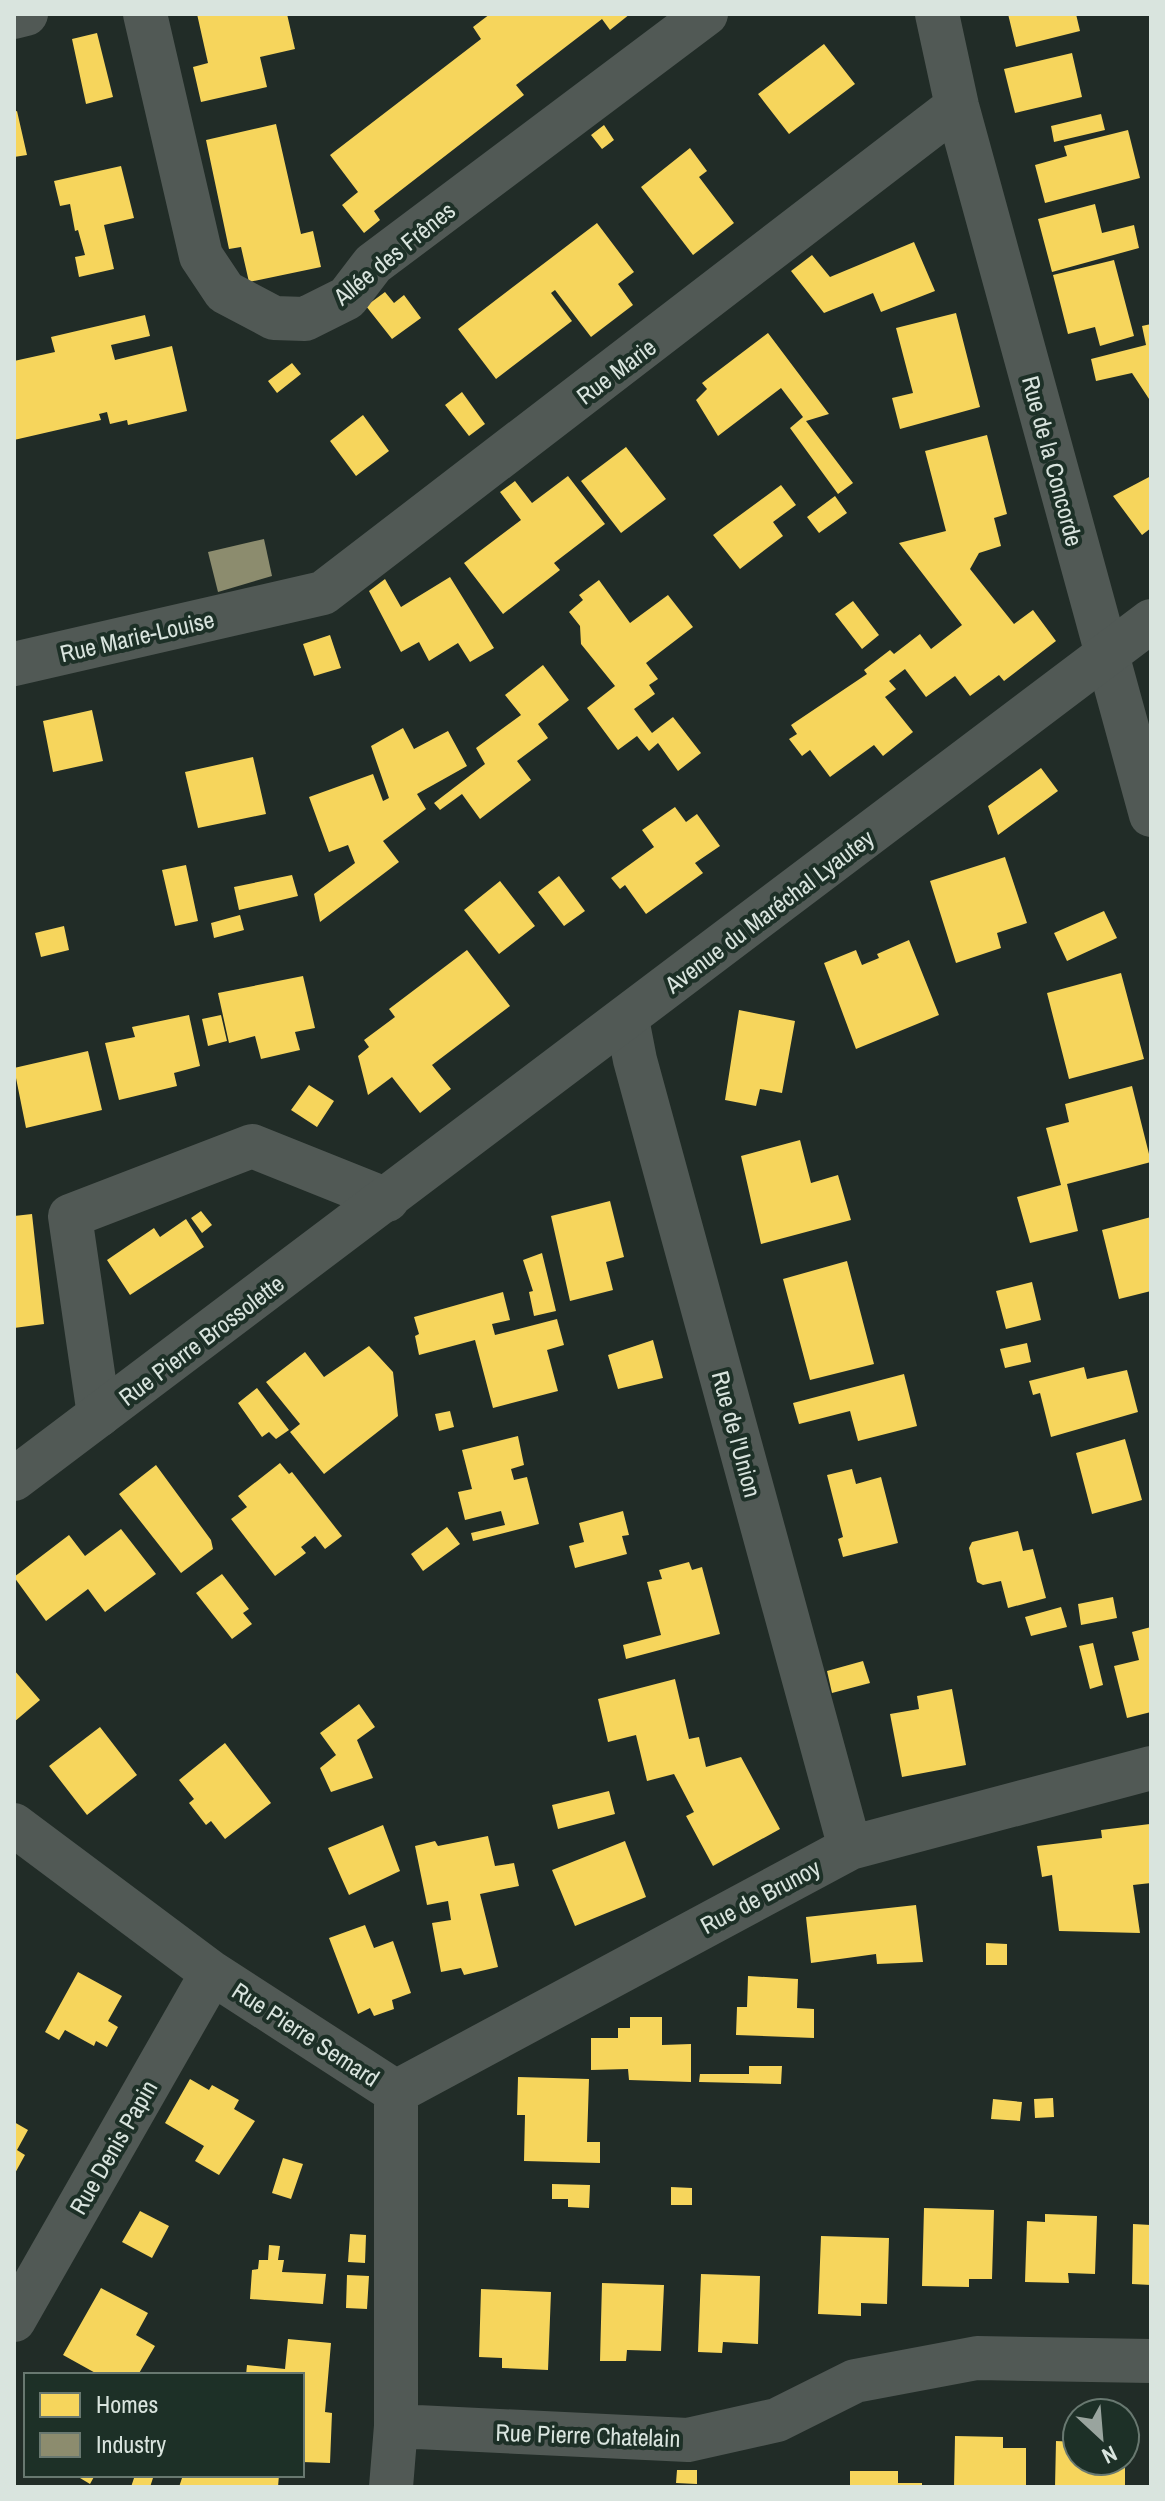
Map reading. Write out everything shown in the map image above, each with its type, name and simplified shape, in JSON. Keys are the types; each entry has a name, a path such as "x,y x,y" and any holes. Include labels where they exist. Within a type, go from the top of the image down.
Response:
{"street":[{"path":"14,17 26,14"},
{"name":"Allée des Frênes","path":"145,14 201,256 225,292 274,318 305,319 347,298 373,264 706,14"},
{"name":"Rue de la Concorde","path":"937,14 957,106 1151,815"},
{"name":"Rue Marie","path":"261,608 323,593 957,106"},
{"name":"Rue Marie-Louise","path":"14,664 261,608"},
{"name":"Avenue du Maréchal Lyautey","path":"387,1200 1151,621"},
{"name":"Rue de l'Union","path":"627,1019 635,1060 850,1848"},
{"path":"99,1415 70,1216 252,1146 387,1200"},
{"name":"Rue Pierre Brossolette","path":"14,1479 387,1200"},
{"name":"Rue de Brunoy","path":"396,2092 850,1848 1151,1768"},
{"name":"Rue Pierre Semard","path":"14,1825 212,1973 396,2092 396,2426 391,2487"},
{"name":"Rue Denis Papin","path":"14,2320 212,1973"},
{"name":"Rue Pierre Chatelain","path":"396,2426 688,2440 777,2420 855,2381 977,2358 1151,2361"}],"building: Homes":[{"path":"197,14 287,14 295,49 260,57 267,87 201,102 193,67 208,63"},
{"path":"490,14 630,14 610,30 602,19 516,85 524,95 374,211 380,220 364,233 342,205 358,192 330,155 481,39 473,27"},
{"path":"1008,14 1076,14 1080,31 1016,47"},
{"path":"97,33 113,97 86,104 72,39"},
{"path":"824,44 855,84 789,134 758,94"},
{"path":"1072,53 1082,97 1015,113 1004,69"},
{"path":"17,111 27,155 14,157 14,112"},
{"path":"1101,114 1105,130 1054,142 1051,126"},
{"path":"276,124 301,234 313,231 321,267 249,282 241,247 229,249 206,140"},
{"path":"604,125 614,140 602,149 591,135"},
{"path":"1128,130 1140,178 1045,203 1035,165 1067,156 1064,146"},
{"path":"690,148 707,171 699,177 734,223 693,255 641,187"},
{"path":"121,166 134,218 104,225 114,269 79,277 75,257 85,255 78,230 75,231 70,204 60,206 54,181"},
{"path":"1095,204 1102,233 1134,225 1139,248 1052,272 1038,219"},
{"path":"597,223 634,272 618,284 633,305 591,337 555,290 551,293 572,321 496,379 458,329"},
{"path":"914,242 935,291 881,312 873,293 824,313 791,271 812,255 830,277"},
{"path":"1114,260 1134,336 1100,346 1095,327 1068,334 1053,275"},
{"path":"385,292 394,303 404,295 421,318 392,339 366,306"},
{"path":"956,313 980,407 900,429 892,398 913,393 896,328"},
{"path":"145,315 150,336 111,345 115,360 172,346 187,411 128,425 127,420 110,424 107,412 99,414 101,420 14,440 14,361 55,352 51,337"},
{"path":"1151,324 1151,402 1132,373 1096,381 1091,359 1146,345 1142,326"},
{"path":"768,333 829,414 806,421 853,483 838,494 790,428 803,417 781,388 718,436 696,400 707,389 702,383"},
{"path":"292,363 301,374 277,393 268,381"},
{"path":"462,392 485,424 469,436 445,405"},
{"path":"363,415 389,451 356,476 330,441"},
{"path":"987,435 1007,514 994,518 1001,546 979,553 970,569 1014,624 1033,610 1056,641 1004,681 999,675 970,696 955,676 926,697 905,669 889,681 896,689 885,697 913,732 883,756 874,745 830,777 810,750 802,756 789,739 797,734 791,725 867,674 864,670 890,650 894,654 920,634 931,649 962,625 899,543 946,531 925,451"},
{"path":"626,447 666,499 621,533 581,481"},
{"path":"568,476 605,524 554,563 560,570 503,614 464,563 521,520 500,492 515,481 532,503"},
{"path":"1151,476 1151,528 1142,535 1113,496"},
{"path":"781,485 796,505 773,522 783,536 740,569 713,535"},
{"path":"835,496 847,513 819,533 807,517"},
{"path":"450,577 494,648 470,662 458,643 429,661 419,642 401,652 369,591 385,579 401,607"},
{"path":"599,580 630,623 668,595 693,627 646,663 658,679 649,685 655,694 634,709 652,733 673,717 701,753 678,771 658,743 649,751 637,736 618,750 587,708 615,686 581,644 580,626 569,612 583,600 579,595"},
{"path":"853,601 879,635 862,649 835,614"},
{"path":"330,635 341,668 314,676 303,644"},
{"path":"543,665 569,700 538,724 548,738 517,761 531,780 480,819 462,794 440,810 434,803 485,764 476,748 521,715 505,695"},
{"path":"92,710 103,761 53,772 43,721"},
{"path":"403,728 414,749 448,731 467,766 417,794 426,809 383,841 399,862 320,922 314,894 355,863 348,845 329,852 309,797 373,774 383,801 389,798 371,746"},
{"path":"253,757 266,814 198,828 185,772"},
{"path":"1041,768 1058,791 998,835 988,806"},
{"path":"675,807 686,822 697,814 720,846 695,863 703,873 646,914 625,885 620,889 611,878 654,847 642,830"},
{"path":"1005,857 1027,923 997,933 1001,948 956,963 930,881"},
{"path":"186,865 198,921 175,926 162,870"},
{"path":"292,875 298,896 239,910 234,887"},
{"path":"559,876 585,911 564,926 538,892"},
{"path":"500,881 535,926 499,954 464,910"},
{"path":"1104,911 1117,938 1067,961 1054,933"},
{"path":"240,915 244,930 214,938 211,923"},
{"path":"64,926 69,950 41,957 35,933"},
{"path":"909,940 939,1015 856,1049 824,963 856,950 862,965 879,958 877,954"},
{"path":"467,950 510,1006 432,1065 451,1089 420,1113 392,1077 368,1095 358,1056 369,1047 364,1040 395,1017 389,1009"},
{"path":"1121,973 1144,1059 1069,1079 1047,993"},
{"path":"303,976 315,1028 295,1032 300,1050 261,1059 255,1036 229,1043 218,993"},
{"path":"739,1010 795,1021 782,1093 760,1089 756,1106 725,1100"},
{"path":"189,1015 200,1066 174,1073 177,1086 119,1100 105,1043 135,1037 132,1027"},
{"path":"221,1015 227,1041 208,1046 202,1019"},
{"path":"88,1051 102,1110 26,1128 14,1068"},
{"path":"309,1085 334,1101 317,1127 291,1110"},
{"path":"1132,1086 1151,1162 1067,1184 1078,1231 1030,1243 1017,1197 1061,1185 1046,1128 1069,1122 1065,1104"},
{"path":"800,1140 811,1183 838,1175 851,1220 761,1244 741,1156"},
{"path":"610,1201 624,1257 606,1262 613,1290 570,1301 551,1216"},
{"path":"201,1211 212,1225 202,1233 191,1218"},
{"path":"32,1214 44,1324 14,1328 14,1216"},
{"path":"1151,1217 1151,1291 1119,1299 1102,1230"},
{"path":"186,1219 204,1247 130,1295 107,1260 154,1228 160,1237"},
{"path":"542,1253 556,1311 534,1316 529,1292 533,1291 523,1260"},
{"path":"847,1261 874,1364 810,1380 783,1279"},
{"path":"1032,1282 1041,1320 1006,1329 996,1291"},
{"path":"503,1292 510,1320 492,1324 495,1335 557,1319 564,1345 547,1350 558,1391 493,1408 475,1340 419,1355 415,1336 419,1334 414,1317"},
{"path":"653,1340 663,1378 618,1389 608,1355"},
{"path":"1027,1343 1031,1362 1005,1368 1000,1349"},
{"path":"369,1346 393,1372 398,1416 324,1474 290,1432 300,1424 266,1382 305,1352 324,1377"},
{"path":"1084,1367 1087,1379 1127,1370 1138,1412 1051,1437 1040,1393 1033,1395 1029,1381"},
{"path":"904,1374 917,1426 858,1441 850,1411 799,1424 793,1403"},
{"path":"257,1388 289,1430 276,1439 269,1432 262,1437 238,1403"},
{"path":"450,1411 454,1427 439,1431 435,1414"},
{"path":"518,1436 524,1465 511,1469 514,1480 527,1477 539,1524 473,1541 471,1533 505,1525 501,1511 465,1520 458,1492 472,1489 462,1450"},
{"path":"1125,1439 1142,1500 1092,1514 1076,1453"},
{"path":"280,1463 289,1474 292,1472 342,1536 325,1549 315,1536 301,1547 306,1553 275,1576 231,1519 247,1507 238,1496"},
{"path":"156,1465 211,1540 213,1549 181,1573 119,1494"},
{"path":"852,1469 856,1484 881,1477 898,1543 843,1557 838,1539 843,1537 827,1475"},
{"path":"623,1511 629,1535 622,1536 627,1554 575,1568 569,1546 584,1542 579,1523"},
{"path":"447,1527 460,1544 423,1571 411,1554"},
{"path":"121,1529 156,1574 105,1612 88,1589 46,1621 14,1577 69,1535 85,1556"},
{"path":"1018,1531 1023,1551 1033,1549 1046,1598 1008,1608 1001,1581 983,1585 977,1582 969,1548 972,1542"},
{"path":"689,1562 692,1570 702,1567 720,1634 626,1659 623,1645 661,1635 647,1582 662,1579 659,1570"},
{"path":"222,1574 249,1609 243,1613 252,1624 232,1639 196,1593"},
{"path":"1113,1597 1117,1618 1081,1625 1078,1604"},
{"path":"1061,1607 1067,1627 1031,1636 1025,1617"},
{"path":"1151,1627 1151,1712 1127,1718 1114,1666 1139,1660 1132,1632"},
{"path":"1093,1643 1103,1685 1090,1689 1079,1646"},
{"path":"863,1661 870,1683 832,1693 827,1671"},
{"path":"14,1670 40,1700 14,1722"},
{"path":"675,1679 689,1739 699,1737 706,1767 741,1757 780,1829 713,1866 686,1816 694,1812 674,1774 647,1781 636,1735 608,1742 598,1699"},
{"path":"952,1689 966,1765 902,1777 890,1714 919,1709 917,1696"},
{"path":"359,1704 375,1727 357,1740 373,1778 331,1792 320,1768 336,1755 320,1733"},
{"path":"100,1727 137,1775 87,1815 49,1766"},
{"path":"225,1743 271,1803 225,1839 211,1821 206,1825 189,1803 194,1799 179,1780"},
{"path":"609,1791 615,1814 558,1829 552,1805"},
{"path":"1150,1824 1151,1883 1133,1885 1140,1933 1059,1931 1052,1875 1042,1877 1037,1846 1102,1838 1101,1830"},
{"path":"383,1825 400,1871 349,1895 328,1848"},
{"path":"488,1836 495,1866 514,1863 519,1886 480,1894 498,1967 464,1975 461,1968 441,1972 432,1923 451,1920 448,1901 427,1905 415,1846 435,1841 438,1846"},
{"path":"625,1841 646,1897 575,1926 552,1870"},
{"path":"916,1905 923,1962 877,1964 876,1954 811,1963 806,1917"},
{"path":"365,1925 374,1948 393,1941 411,1993 392,2000 394,2009 374,2016 370,2008 358,2014 329,1938"},
{"path":"986,1943 1007,1944 1007,1965 986,1965"},
{"path":"78,1972 122,1996 108,2021 118,2027 107,2047 96,2041 94,2046 65,2030 59,2040 45,2032"},
{"path":"748,1976 798,1979 797,2008 814,2009 814,2038 736,2035 737,2007 747,2007"},
{"path":"630,2017 662,2017 662,2045 691,2044 691,2082 629,2080 628,2069 591,2070 591,2038 618,2038 618,2028 630,2028"},
{"path":"749,2066 782,2066 781,2084 699,2082 700,2074 749,2074"},
{"path":"518,2077 589,2079 587,2142 600,2142 600,2163 524,2161 525,2115 517,2115"},
{"path":"190,2079 209,2090 212,2085 239,2100 234,2109 255,2121 219,2175 195,2161 204,2146 165,2123"},
{"path":"1053,2098 1054,2117 1035,2118 1034,2099"},
{"path":"993,2099 1022,2102 1020,2121 991,2119"},
{"path":"14,2122 28,2130 17,2150 25,2155 14,2175"},
{"path":"283,2158 303,2164 291,2199 272,2193"},
{"path":"552,2184 590,2185 589,2208 568,2207 568,2199 552,2199"},
{"path":"671,2187 692,2188 692,2205 671,2205"},
{"path":"924,2208 994,2210 992,2279 969,2279 969,2287 922,2286"},
{"path":"140,2211 169,2226 152,2258 122,2242"},
{"path":"1045,2214 1097,2216 1095,2274 1068,2273 1069,2283 1025,2282 1027,2221 1045,2222"},
{"path":"1133,2224 1151,2225 1151,2285 1132,2284"},
{"path":"350,2234 366,2235 365,2263 348,2262"},
{"path":"821,2236 889,2238 887,2304 861,2303 861,2316 818,2314"},
{"path":"269,2245 280,2246 278,2260 284,2260 282,2272 326,2274 323,2304 250,2299 252,2270 258,2269 259,2260 268,2260"},
{"path":"701,2274 760,2276 758,2344 723,2342 722,2353 698,2352"},
{"path":"347,2275 369,2276 367,2309 346,2308"},
{"path":"602,2283 664,2285 661,2351 627,2350 626,2361 600,2361"},
{"path":"101,2288 148,2313 136,2335 155,2346 139,2373 95,2373 63,2355"},
{"path":"481,2289 551,2292 548,2370 502,2368 502,2358 479,2357"},
{"path":"288,2339 331,2343 325,2412 332,2413 330,2463 304,2462 304,2373 246,2373 247,2365 285,2369"},
{"path":"955,2436 1003,2437 1003,2448 1026,2448 1026,2487 954,2487"},
{"path":"1056,2441 1061,2441 1061,2477 1125,2477 1125,2487 1055,2487"},
{"path":"677,2470 697,2470 697,2484 676,2483"},
{"path":"850,2471 898,2471 898,2483 922,2483 922,2487 850,2487"},
{"path":"78,2477 94,2477 90,2484"},
{"path":"134,2477 153,2478 150,2487 131,2487"},
{"path":"182,2477 279,2477 278,2487 179,2487"}],"building: Industry":[{"path":"264,539 272,576 218,592 208,552"}]}
